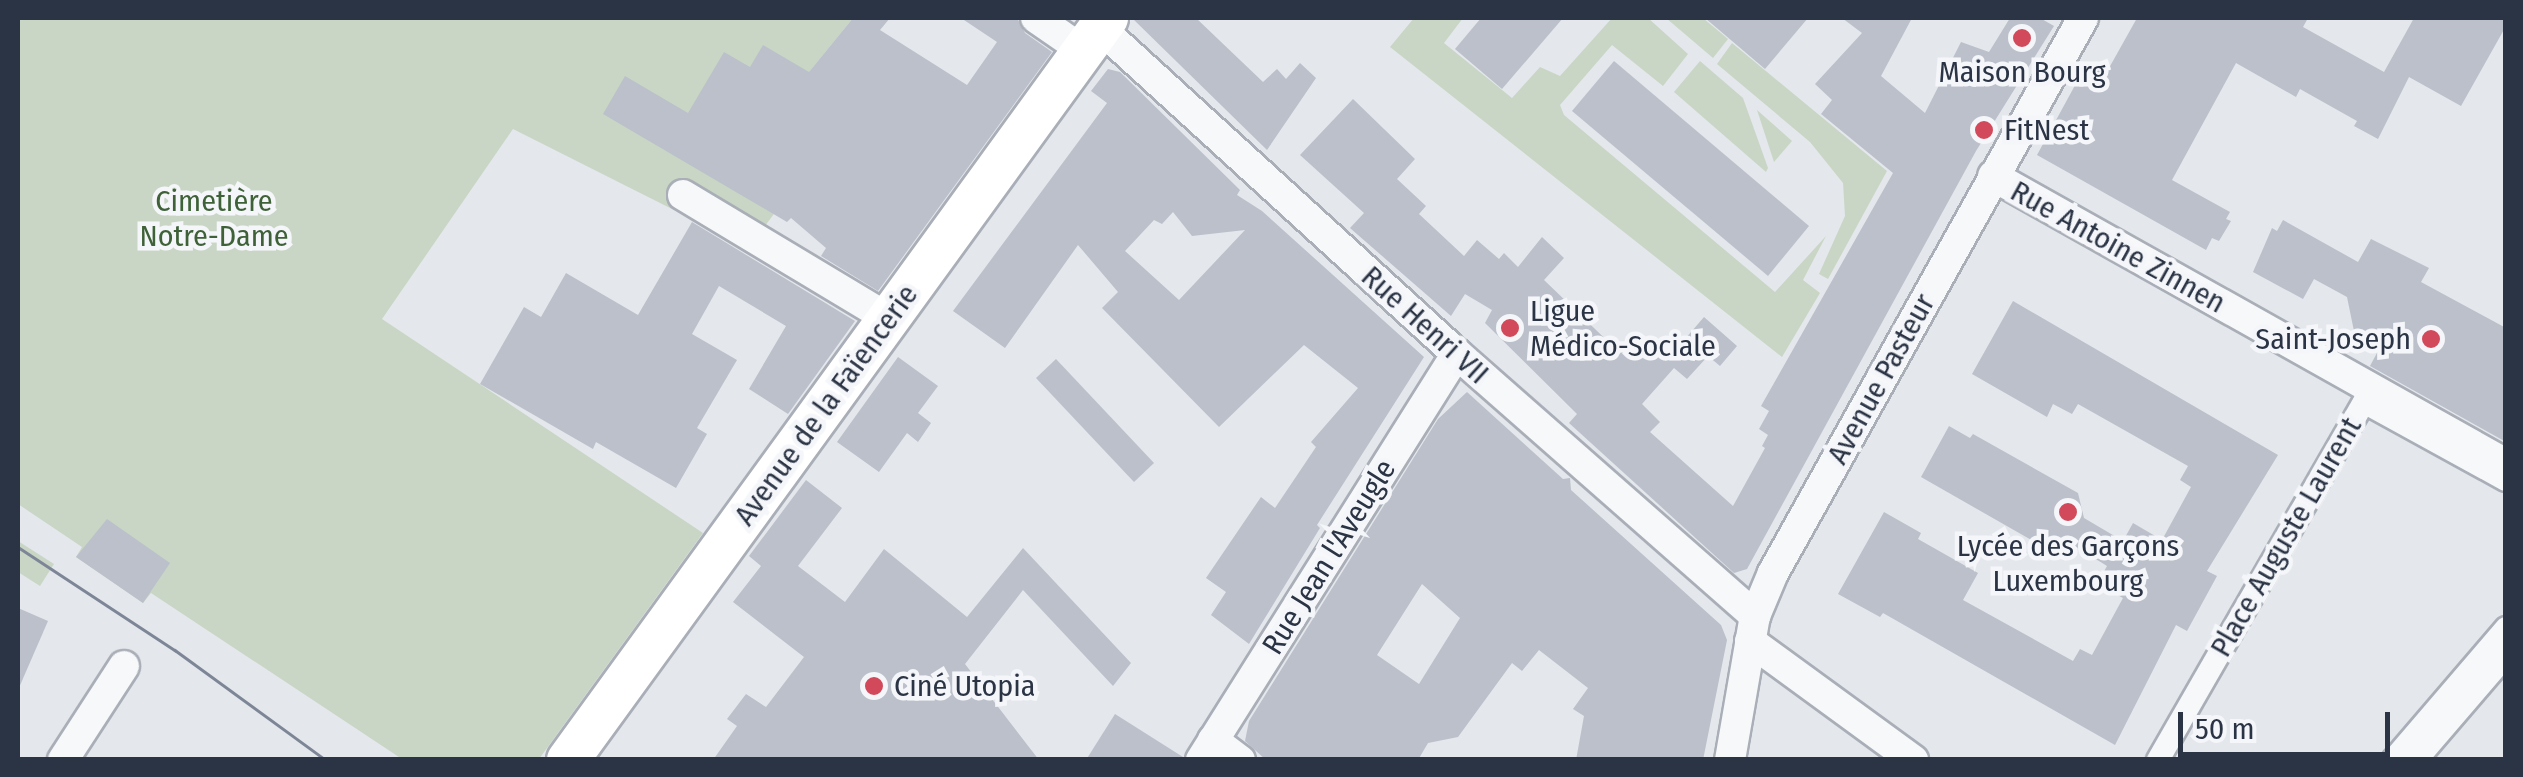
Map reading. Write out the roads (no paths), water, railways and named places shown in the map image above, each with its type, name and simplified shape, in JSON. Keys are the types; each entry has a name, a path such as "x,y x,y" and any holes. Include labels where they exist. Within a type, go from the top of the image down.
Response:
{"main road":[{"name":"Avenue de la Faïencerie","path":"568,760 1097,32"}],"street":[{"path":"1036,18 1097,32"},
{"name":"Avenue Pasteur","path":"1730,760 1753,628 1773,573 2080,18"},
{"name":"Rue Henri VII","path":"1097,32 1457,354 1753,628 1913,760"},
{"name":"Rue Antoine Zinnen","path":"1993,176 2506,464"},
{"path":"683,195 889,319"},
{"name":"Rue Jean l'Aveugle","path":"1207,750 1457,354"},
{"name":"Place Auguste Laurent","path":"2158,760 2364,402 2506,480"},
{"path":"2392,760 2506,628"},
{"path":"2411,760 2506,649"},
{"path":"63,760 124,666"},
{"path":"1207,750 1240,760"}],"tram line":[{"path":"18,547 175,650 326,760"}],"place":[{"name":"Maison Bourg","path":"2022,38"},
{"name":"FitNest","path":"1984,130"},
{"name":"Ligue Médico-Sociale","path":"1510,328"},
{"name":"Saint-Joseph","path":"2431,339"},
{"name":"Lycée des Garçons Luxembourg","path":"2068,512"},
{"name":"Ciné Utopia","path":"874,686"}],"park label":[{"name":"Cimetière Notre-Dame","path":"214,218"}]}
